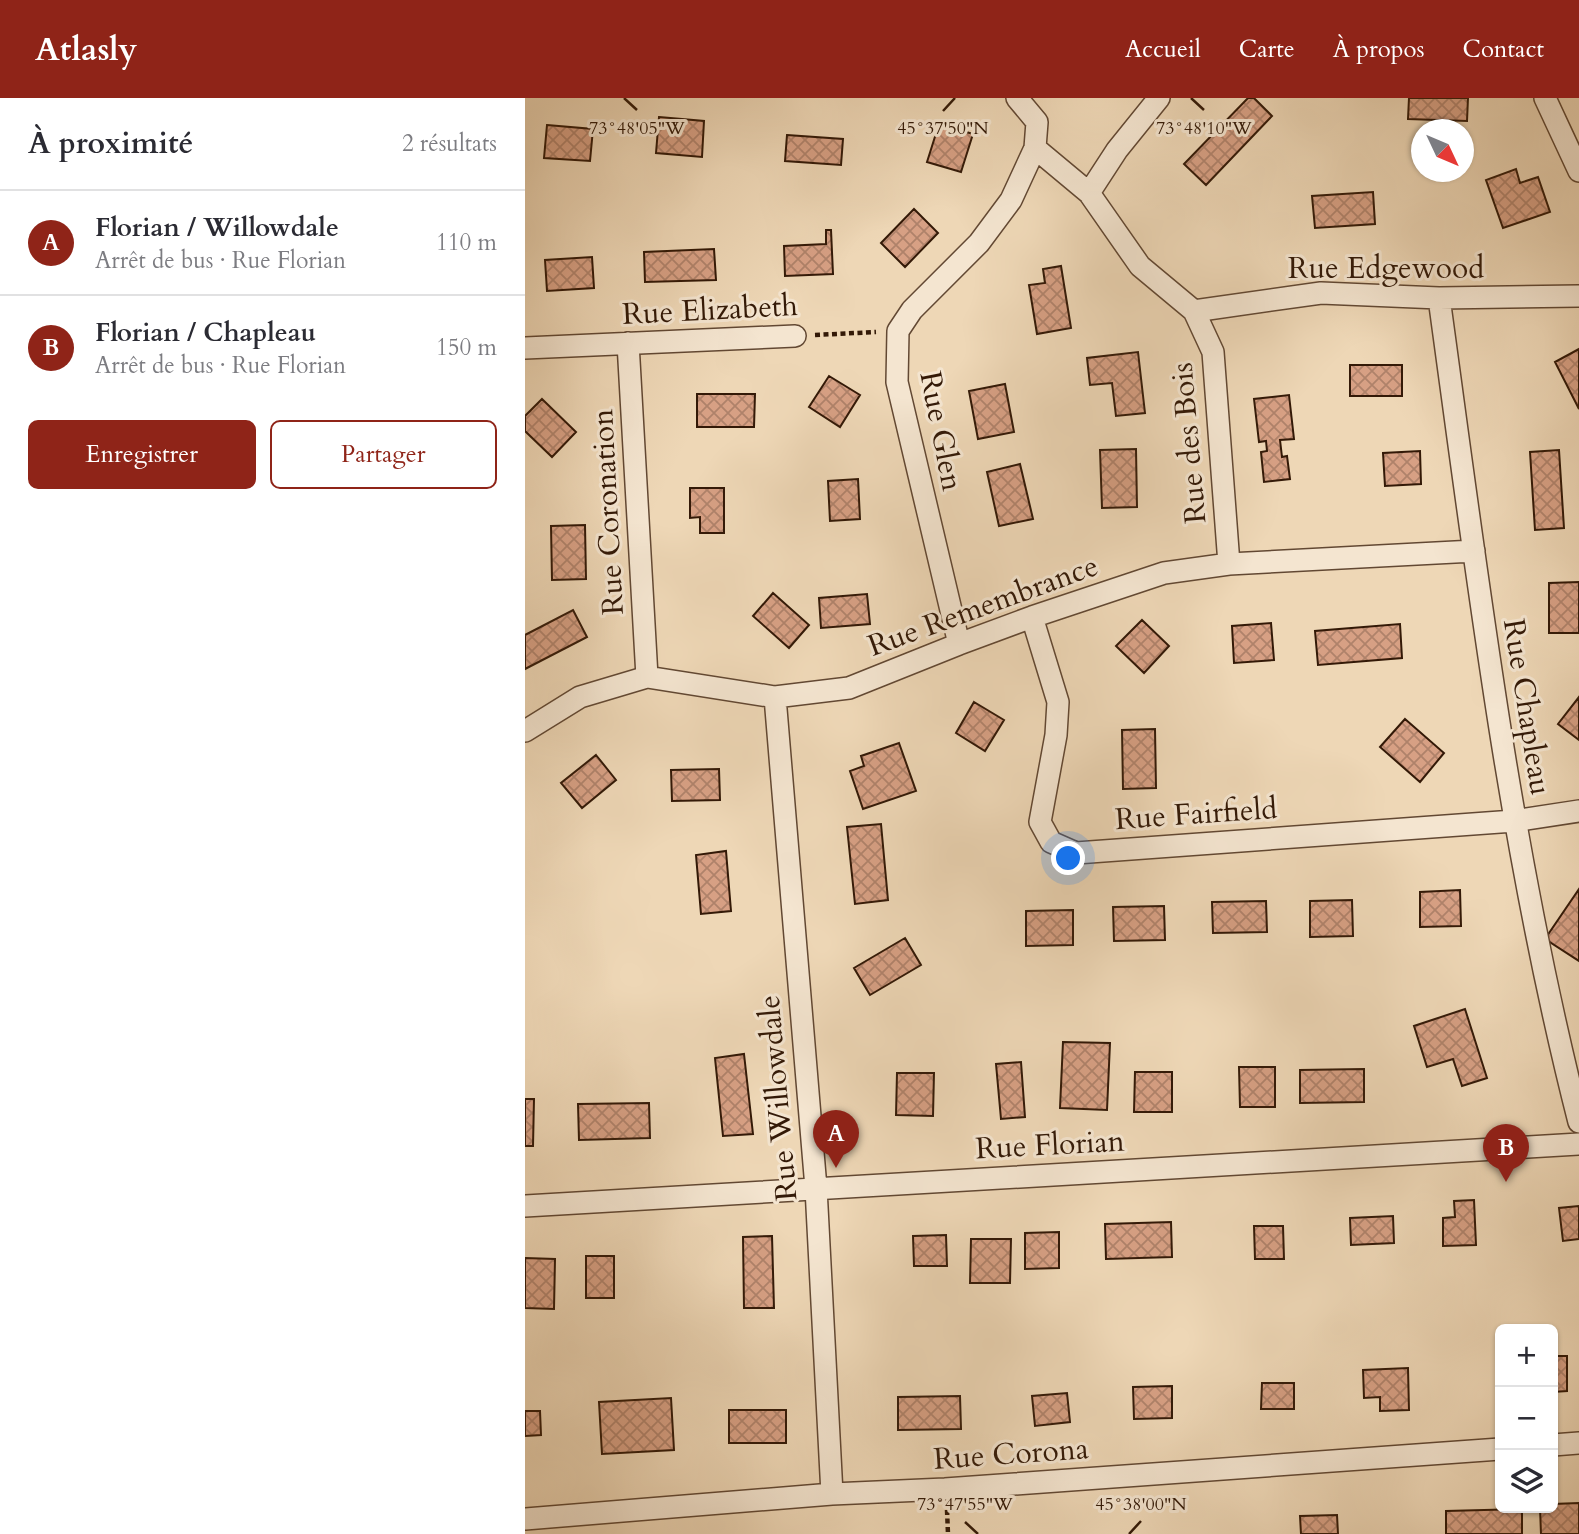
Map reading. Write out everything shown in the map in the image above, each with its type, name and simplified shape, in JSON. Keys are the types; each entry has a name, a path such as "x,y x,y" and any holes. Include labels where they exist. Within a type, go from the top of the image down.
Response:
{"street":[{"path":"898,331 912,310 979,243 1011,200 1035,148 1037,122 1017,98"},
{"path":"1089,193 1117,150 1159,98"},
{"path":"1545,98 1579,171"},
{"name":"Rue des Bois","path":"1035,148 1089,193 1140,266 1194,311 1213,352 1229,564"},
{"name":"Rue Edgewood","path":"1194,311 1321,293 1439,298 1579,296"},
{"name":"Rue Chapleau","path":"1439,298 1514,821 1558,1040 1579,1122"},
{"name":"Rue Glen","path":"898,331 897,382 958,644"},
{"name":"Rue Elizabeth","path":"525,348 795,335"},
{"name":"Rue Coronation","path":"628,343 647,677"},
{"name":"Rue Remembrance","path":"525,731 580,697 647,677 775,697 849,688 958,644 1164,573 1229,564 1474,551"},
{"name":"Rue Fairfield","path":"1032,617 1058,702 1056,735 1040,822 1051,842 1076,853 1514,821 1579,811"},
{"name":"Rue Willowdale","path":"775,697 816,1188 832,1494"},
{"name":"Rue Florian","path":"525,1206 1579,1144"},
{"path":"1558,1445 1579,1443"},
{"name":"Rue Corona","path":"525,1519 832,1494 945,1489 1495,1449"}],"path":[{"name":"Rue Elizabeth","path":"795,335 898,331"},
{"path":"946,1500 948,1534"}],"building":[{"path":"1248,98 1254,98 1272,116 1206,185 1184,164"},
{"path":"1409,98 1468,98 1467,119 1408,119"},
{"path":"659,117 704,121 702,157 656,153"},
{"path":"939,124 973,134 961,172 927,162"},
{"path":"547,125 593,129 590,161 544,158"},
{"path":"787,135 843,139 841,165 785,161"},
{"path":"1516,169 1520,183 1538,177 1550,212 1503,228 1486,180"},
{"path":"1373,192 1375,224 1315,228 1312,196"},
{"path":"914,209 938,233 905,267 881,243"},
{"path":"826,230 831,230 833,274 785,276 784,246 826,244"},
{"path":"714,249 716,280 645,282 644,252"},
{"path":"592,257 594,288 547,291 545,260"},
{"path":"1061,266 1071,328 1037,334 1029,285 1045,283 1043,269"},
{"path":"1579,349 1579,409 1555,362"},
{"path":"1138,352 1145,413 1116,416 1112,383 1090,385 1087,358"},
{"path":"1350,365 1402,365 1402,396 1350,396"},
{"path":"829,376 860,395 840,427 809,407"},
{"path":"1005,384 1014,432 978,439 969,391"},
{"path":"697,394 755,394 754,427 697,427"},
{"path":"1289,395 1294,439 1280,440 1282,457 1287,456 1290,479 1264,482 1261,452 1267,451 1266,441 1259,442 1254,399"},
{"path":"542,399 576,432 552,457 525,431 525,416"},
{"path":"1136,449 1137,507 1102,508 1100,450"},
{"path":"1559,450 1564,528 1535,530 1530,452"},
{"path":"1420,451 1421,484 1385,486 1383,453"},
{"path":"1020,464 1033,519 999,526 987,472"},
{"path":"858,479 860,519 830,521 828,481"},
{"path":"690,488 724,488 724,533 700,533 700,517 690,518"},
{"path":"585,525 586,579 552,580 551,526"},
{"path":"1579,582 1579,633 1549,633 1549,583"},
{"path":"773,593 809,625 789,648 753,616"},
{"path":"867,594 870,624 821,628 819,598"},
{"path":"573,610 587,637 525,669 525,635"},
{"path":"1142,620 1169,646 1144,673 1116,646"},
{"path":"1271,623 1274,660 1234,663 1232,626"},
{"path":"1400,624 1402,658 1318,665 1315,631"},
{"path":"1579,697 1579,740 1558,724"},
{"path":"974,702 1004,720 985,751 956,733"},
{"path":"1405,719 1444,753 1420,782 1380,747"},
{"path":"1155,729 1156,788 1123,789 1122,730"},
{"path":"899,743 916,791 863,809 850,771 864,766 861,756"},
{"path":"596,755 616,780 582,808 561,783"},
{"path":"719,769 720,800 672,801 671,770"},
{"path":"881,824 888,900 855,904 847,827"},
{"path":"726,851 731,911 701,914 696,855"},
{"path":"1579,889 1579,961 1545,939"},
{"path":"1460,890 1461,926 1420,927 1420,892"},
{"path":"1352,900 1353,936 1310,937 1310,901"},
{"path":"1266,901 1267,932 1213,933 1212,902"},
{"path":"1164,906 1165,940 1114,941 1113,907"},
{"path":"1073,910 1073,945 1026,946 1026,911"},
{"path":"905,938 921,965 870,995 854,968"},
{"path":"1465,1009 1487,1078 1462,1086 1453,1059 1427,1067 1414,1026"},
{"path":"1063,1042 1110,1043 1107,1110 1060,1108"},
{"path":"744,1054 753,1134 723,1136 715,1058"},
{"path":"1021,1062 1025,1117 1001,1119 996,1064"},
{"path":"1239,1067 1275,1067 1275,1107 1240,1107"},
{"path":"1364,1069 1364,1102 1300,1103 1300,1070"},
{"path":"1135,1072 1172,1072 1172,1112 1134,1112"},
{"path":"897,1073 934,1073 933,1116 896,1115"},
{"path":"525,1099 534,1099 533,1146 525,1146"},
{"path":"649,1103 650,1138 579,1140 578,1104"},
{"path":"1474,1200 1476,1245 1443,1246 1443,1218 1455,1217 1454,1201"},
{"path":"1579,1206 1579,1239 1563,1241 1559,1208"},
{"path":"1393,1216 1394,1243 1351,1245 1350,1218"},
{"path":"1171,1222 1172,1257 1106,1259 1105,1224"},
{"path":"1254,1226 1283,1226 1284,1259 1255,1259"},
{"path":"1059,1232 1059,1268 1025,1269 1025,1233"},
{"path":"946,1235 947,1266 914,1266 913,1236"},
{"path":"772,1236 774,1308 744,1308 743,1237"},
{"path":"971,1239 1011,1239 1010,1283 970,1283"},
{"path":"586,1256 614,1256 614,1298 586,1298"},
{"path":"525,1258 555,1259 554,1309 525,1308"},
{"path":"1558,1356 1567,1356 1567,1391 1558,1392"},
{"path":"1408,1368 1409,1410 1380,1411 1380,1397 1364,1398 1363,1370"},
{"path":"1262,1383 1294,1383 1294,1409 1261,1409"},
{"path":"1172,1386 1172,1418 1134,1419 1133,1387"},
{"path":"1067,1393 1070,1422 1035,1426 1032,1396"},
{"path":"960,1396 961,1429 898,1430 898,1397"},
{"path":"671,1398 674,1450 602,1454 599,1402"},
{"path":"729,1410 786,1410 786,1443 729,1443"},
{"path":"525,1411 540,1411 541,1435 525,1436"},
{"path":"1579,1503 1579,1534 1541,1534 1540,1513 1558,1513 1558,1504"},
{"path":"1495,1510 1495,1513 1522,1513 1522,1534 1446,1534 1446,1511"},
{"path":"1337,1515 1338,1534 1301,1534 1300,1516"}],"place":[{"name":"Florian / Willowdale","path":"836,1168"},
{"name":"Florian / Chapleau","path":"1506,1182"}]}
